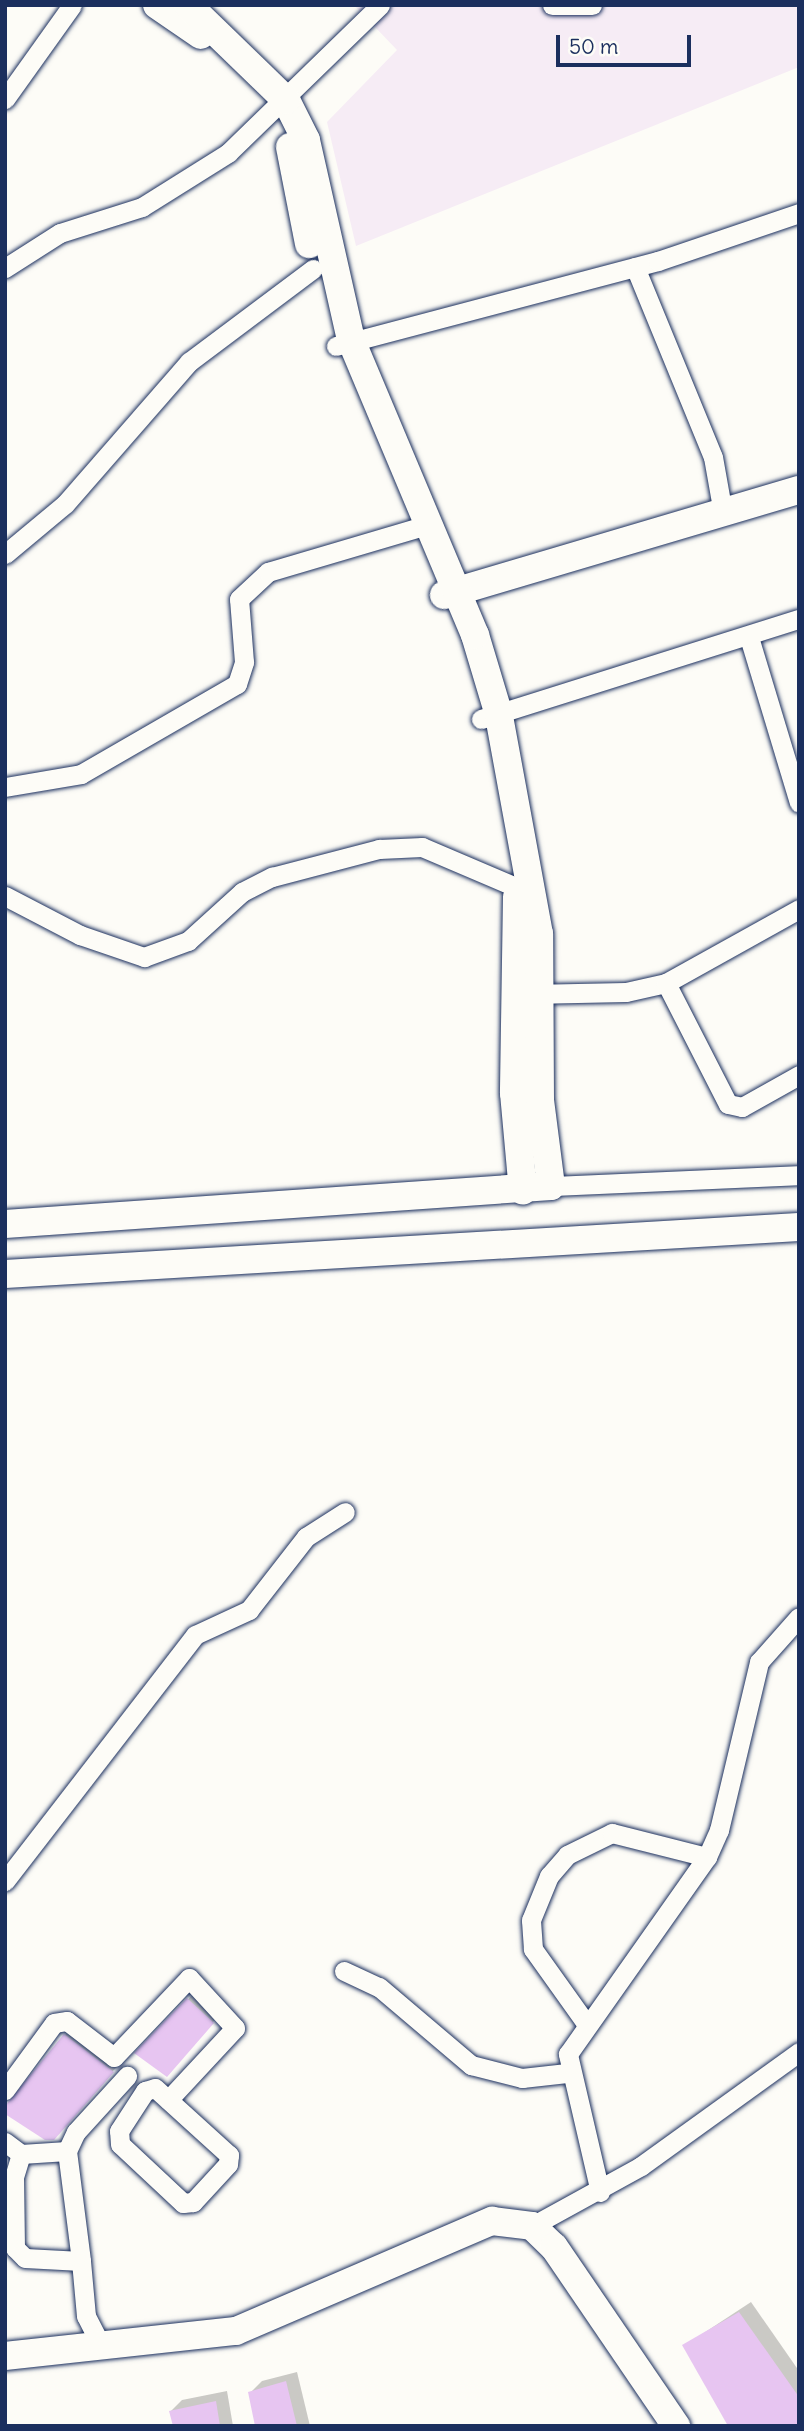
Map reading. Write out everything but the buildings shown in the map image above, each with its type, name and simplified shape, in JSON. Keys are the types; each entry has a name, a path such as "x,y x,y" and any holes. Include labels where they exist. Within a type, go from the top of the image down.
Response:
{"street":[{"path":"5,99 72,5"},
{"path":"157,5 213,43 280,105 296,163 313,269 452,593 526,843 529,994 523,1191"},
{"path":"188,5 280,105 319,180 344,343"},
{"path":"5,268 60,233 142,207 228,153 280,105 362,13 380,5"},
{"path":"552,5 592,5"},
{"path":"344,343 635,267 799,213"},
{"path":"635,267 712,457 723,513"},
{"path":"5,554 65,504 189,362 313,269"},
{"path":"452,593 799,490"},
{"path":"5,787 91,769 237,684 244,662 239,600 268,572 422,527"},
{"path":"490,717 799,619"},
{"path":"749,637 799,803"},
{"path":"490,717 509,826 529,994"},
{"path":"6,897 80,935 144,957 188,941 242,892 272,877 379,849 422,847 516,887"},
{"path":"529,994 666,983 799,909"},
{"path":"666,983 729,1104 752,1103 799,1075"},
{"path":"527,1094 551,1186"},
{"path":"5,1224 523,1191 551,1186 799,1175"},
{"path":"5,1274 799,1227"},
{"path":"5,1881 195,1635 249,1610 306,1537 345,1511"},
{"path":"600,2192 568,2073 568,2053 584,2022 707,1857 725,1807 759,1661 799,1617"},
{"path":"584,2022 533,1949 531,1920 550,1876 567,1855 612,1833 707,1857"},
{"path":"344,1971 379,1987 471,2065 522,2078 568,2073"},
{"path":"114,2057 188,1978 235,2028 168,2100"},
{"path":"5,2090 54,2023 67,2021 114,2057 127,2076 145,2091"},
{"path":"5,2356 236,2331 492,2221 532,2226 600,2192 799,2052"},
{"path":"101,2346 86,2316 67,2151 76,2132 127,2076"},
{"path":"155,2088 168,2100 229,2155 228,2164 192,2202 183,2203 120,2144 119,2131 145,2091 155,2088"},
{"path":"67,2151 13,2148 15,2248 24,2258 81,2261"},
{"path":"532,2226 554,2247 676,2426"}],"shaded area":[{"path":"354,5 799,5 799,67 356,246 327,122 397,50"}]}
